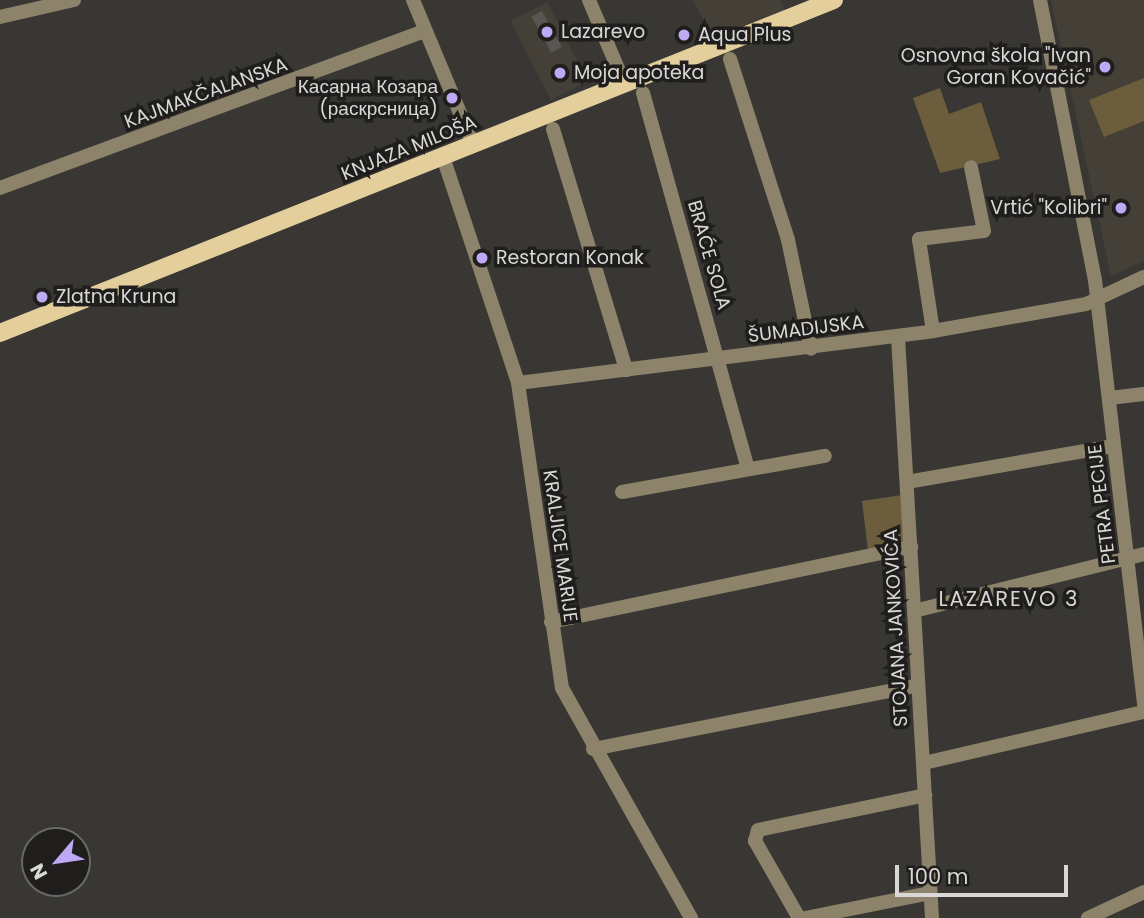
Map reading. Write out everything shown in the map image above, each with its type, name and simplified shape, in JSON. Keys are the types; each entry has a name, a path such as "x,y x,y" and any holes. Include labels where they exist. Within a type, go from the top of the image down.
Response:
{"main road":[{"name":"KNJAZA MILOŠA","path":"0,332 834,0"}],"street":[{"path":"0,16 74,0"},
{"path":"413,0 473,144"},
{"path":"589,0 624,83"},
{"name":"PETRA PECIJE","path":"1040,0 1097,300 1144,705"},
{"name":"KAJMAKČALANSKA","path":"0,188 425,31"},
{"path":"730,59 788,240 811,349"},
{"name":"BRAĆE SOLA","path":"643,93 748,469"},
{"path":"553,130 625,370"},
{"name":"KRALJICE MARIJE","path":"443,157 518,383 551,622 565,699 691,918"},
{"path":"933,331 919,239 984,231 971,167"},
{"name":"ŠUMADIJSKA","path":"518,383 898,337 1097,300 1144,277"},
{"name":"STOJANA JANKOVIĆA","path":"898,337 932,918"},
{"path":"1110,398 1144,394"},
{"path":"907,482 1114,446"},
{"path":"622,492 825,456"},
{"path":"551,622 911,547"},
{"path":"914,611 1128,562 1144,554"},
{"path":"593,749 918,685"},
{"path":"924,763 1144,712"},
{"path":"799,918 755,841 758,830 925,795"},
{"path":"1088,918 1144,892"},
{"path":"805,918 930,893"}],"shaded area":[{"path":"693,0 780,0 785,10 714,40"},
{"name":"Osnovna škola \"Ivan Goran Kovačić\"","path":"1051,0 1144,0 1144,261 1111,276"},
{"path":"547,2 587,81 551,100 510,21"},
{"path":"1144,78 1144,121 1104,137 1089,100"},
{"path":"940,88 949,114 981,102 1000,159 940,173 913,98"},
{"path":"902,495 904,542 868,550 862,501"}],"building":[{"name":"Lazarevo","path":"542,11 562,47 551,53 532,17"}],"place":[{"name":"Lazarevo","path":"547,32"},
{"name":"Aqua Plus","path":"684,35"},
{"name":"Osnovna škola \"Ivan Goran Kovačić\"","path":"1105,67"},
{"name":"Moja apoteka","path":"560,73"},
{"name":"Касарна Козара (раскрсница)","path":"452,98"},
{"name":"Vrtić \"Kolibri\"","path":"1121,208"},
{"name":"Restoran Konak","path":"482,258"},
{"name":"Zlatna Kruna","path":"42,297"}],"district":[{"name":"LAZAREVO 3","path":"1009,599"}]}
